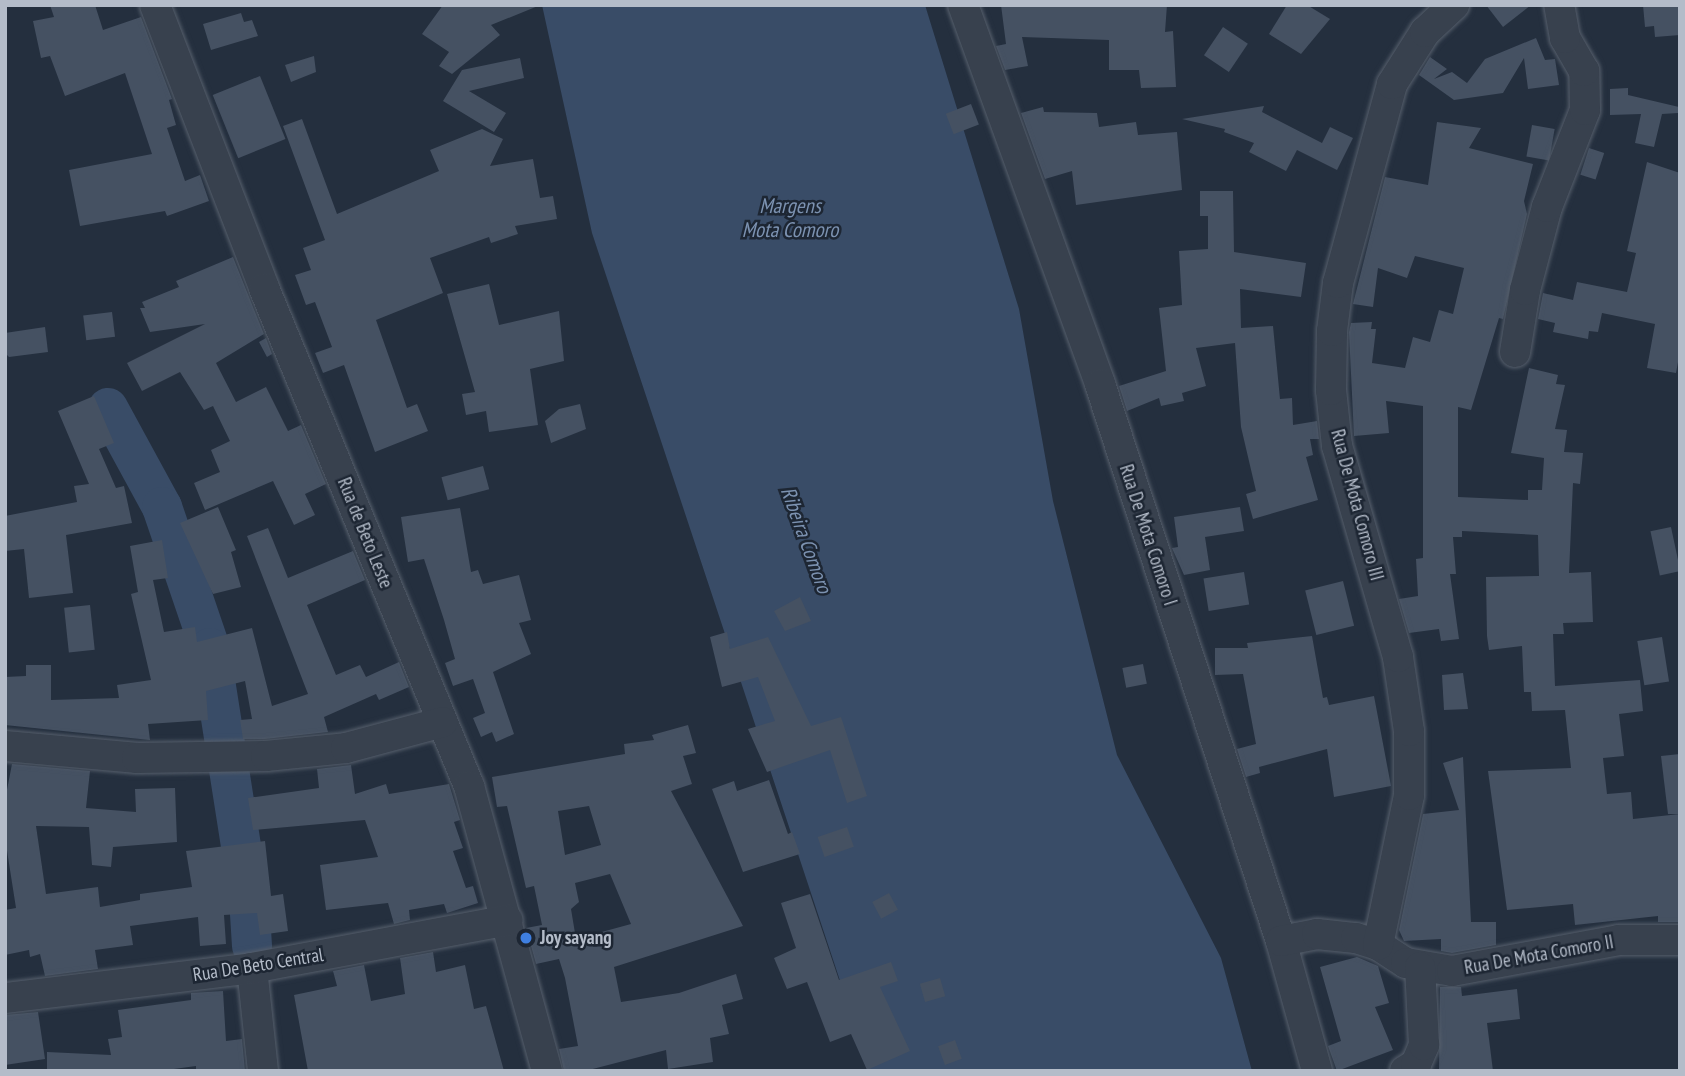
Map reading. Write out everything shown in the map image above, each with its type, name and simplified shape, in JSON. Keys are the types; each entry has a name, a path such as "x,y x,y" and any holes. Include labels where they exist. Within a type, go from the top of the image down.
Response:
{"street":[{"name":"Rua de Beto Leste","path":"155,5 264,288 469,786 508,920 547,1071"},
{"name":"Rua De Mota Comoro I","path":"963,5 1100,384 1281,940 1317,1071"},
{"name":"Rua De Mota Comoro III","path":"1378,945 1409,795 1409,731 1398,657 1337,446 1331,390 1332,331 1338,283 1392,84 1425,32 1454,5"},
{"path":"1515,352 1525,290 1547,207 1585,110 1584,71 1565,38 1559,5"},
{"path":"5,746 137,758 254,757 346,748 443,722"},
{"name":"Rua De Beto Central","path":"5,998 252,968 508,920"},
{"name":"Rua De Mota Comoro II","path":"1281,940 1317,934 1378,945 1420,967 1452,971 1619,940 1680,940"},
{"path":"1405,1071 1416,1064 1424,1045 1420,967"},
{"path":"252,968 262,1071"}],"water":[{"name":"Margens Mota Comoro","path":"542,5 925,5 1019,309 1053,501 1117,755 1221,958 1252,1071 870,1071 592,233"}],"building":[{"path":"50,5 95,5 103,30 141,17 172,99 169,100 176,125 167,128 185,181 200,175 209,201 167,216 165,211 80,226 69,170 152,154 125,73 65,96 50,56 41,58 33,21 54,17"},
{"path":"443,5 538,6 491,25 500,35 452,74 439,66 449,52 422,34"},
{"path":"1001,5 1167,5 1165,32 1173,31 1176,87 1141,88 1139,70 1109,70 1109,40 1022,37 1028,66 1005,70 996,46 1006,44"},
{"path":"1287,5 1307,5 1330,19 1301,54 1269,34"},
{"path":"1486,5 1531,5 1503,27"},
{"path":"1643,5 1680,5 1680,35 1655,37 1654,26 1645,27"},
{"path":"241,13 244,22 252,20 258,36 211,50 203,24"},
{"path":"1223,27 1248,44 1229,72 1204,55"},
{"path":"1536,38 1545,60 1555,59 1559,85 1528,89 1524,58 1503,93 1454,100 1419,75 1430,57 1447,69 1434,79 1452,72 1467,83 1485,59"},
{"path":"314,56 316,72 291,82 285,65"},
{"path":"520,58 524,78 469,91 506,113 494,132 443,101 462,70"},
{"path":"260,76 285,139 238,158 213,95"},
{"path":"1628,88 1628,95 1679,107 1678,113 1662,114 1654,147 1635,143 1641,114 1610,115 1610,89"},
{"path":"971,104 979,125 954,134 946,114"},
{"path":"1264,106 1262,112 1322,143 1330,127 1353,138 1337,170 1297,150 1286,171 1249,152 1254,143 1224,132 1225,129 1182,119"},
{"path":"1043,107 1044,112 1097,113 1099,127 1136,122 1138,135 1177,132 1182,190 1076,205 1072,171 1045,179 1021,113"},
{"path":"302,119 337,214 439,171 430,150 482,129 503,139 490,166 533,159 540,198 553,196 557,219 515,226 518,234 491,243 489,237 430,258 443,293 376,320 407,408 417,404 428,431 375,452 344,365 323,373 315,353 332,347 315,302 306,305 295,275 311,270 303,248 325,240 283,126"},
{"path":"1437,122 1481,128 1469,148 1533,164 1524,201 1527,214 1503,319 1499,318 1471,410 1458,407 1458,497 1528,500 1528,490 1542,490 1544,458 1511,453 1529,368 1558,375 1556,384 1565,385 1555,429 1567,430 1564,452 1583,453 1580,484 1573,483 1569,573 1591,572 1593,622 1563,623 1564,634 1553,634 1555,686 1640,680 1643,711 1619,714 1624,756 1603,758 1607,794 1631,792 1633,819 1680,814 1680,922 1658,922 1658,916 1575,925 1573,904 1507,910 1488,771 1571,768 1565,710 1532,711 1531,692 1524,692 1522,646 1489,650 1487,636 1486,577 1539,576 1538,535 1462,531 1462,537 1453,537 1456,574 1450,574 1459,639 1441,641 1439,629 1409,633 1399,599 1418,596 1416,559 1423,558 1423,406 1386,401 1389,433 1354,436 1349,332 1351,323 1372,322 1371,329 1376,329 1372,363 1405,368 1413,337 1430,342 1439,310 1453,314 1464,268 1415,256 1407,278 1378,268 1373,307 1353,304 1385,177 1428,185"},
{"path":"1532,125 1555,129 1549,161 1526,157"},
{"path":"1589,148 1604,153 1596,180 1580,175"},
{"path":"1647,162 1680,173 1680,351 1676,373 1647,368 1655,324 1602,313 1598,332 1589,331 1588,339 1553,332 1555,323 1538,319 1543,293 1573,300 1577,282 1627,292 1636,253 1627,251"},
{"path":"1200,191 1233,191 1234,252 1306,263 1301,297 1240,289 1241,328 1273,326 1280,399 1292,398 1293,425 1317,421 1319,439 1310,439 1313,455 1306,457 1318,500 1253,519 1246,494 1256,491 1241,427 1235,343 1196,348 1206,386 1182,393 1184,401 1161,406 1159,398 1127,411 1119,386 1166,371 1159,308 1182,305 1179,251 1208,249 1208,216 1200,216"},
{"path":"233,257 264,334 216,363 236,402 266,387 288,431 301,425 326,484 305,494 315,515 294,525 273,481 205,510 194,483 220,472 211,450 230,441 213,406 204,410 180,372 142,391 127,363 205,324 150,332 140,308 145,308 142,302 179,287 176,281"},
{"path":"489,284 499,325 559,311 564,361 530,369 538,425 489,432 486,411 466,415 462,394 475,392 447,294"},
{"path":"112,312 115,337 86,340 83,316"},
{"path":"45,327 48,352 9,357 5,353 5,333"},
{"path":"266,338 272,354 267,357 259,342"},
{"path":"94,396 114,443 99,449 116,488 124,486 132,523 66,535 73,593 29,598 24,549 5,551 5,516 77,502 74,486 89,484 58,411"},
{"path":"580,404 586,429 551,443 545,421 559,409"},
{"path":"483,466 489,489 448,500 441,477"},
{"path":"218,507 236,550 231,552 241,587 213,594 180,523"},
{"path":"1240,507 1244,531 1205,537 1210,570 1184,575 1172,548 1178,547 1174,517"},
{"path":"460,508 471,572 478,570 483,584 519,575 531,620 519,623 531,654 493,672 514,734 496,742 492,732 481,737 473,718 485,713 473,679 453,686 445,663 455,659 444,620 424,559 408,562 401,517"},
{"path":"1671,527 1680,571 1660,575 1650,531"},
{"path":"268,528 288,578 353,551 365,580 307,605 336,675 360,665 366,677 399,662 409,687 379,700 376,694 324,717 328,732 265,739 243,739 240,720 252,719 245,681 206,691 208,720 148,724 150,740 5,725 5,677 26,676 26,665 51,665 51,700 119,698 117,685 151,680 131,594 138,592 130,546 162,540 168,578 153,580 164,632 195,627 197,642 252,628 272,706 308,694 247,536"},
{"path":"1244,572 1249,605 1209,611 1204,578"},
{"path":"1343,581 1354,626 1316,635 1305,590"},
{"path":"800,597 811,621 785,631 774,611"},
{"path":"90,605 95,650 69,652 64,608"},
{"path":"727,632 730,649 768,637 811,726 841,717 867,796 847,803 830,750 767,772 748,729 775,721 758,677 722,687 710,637"},
{"path":"1312,636 1323,698 1327,697 1329,705 1374,696 1391,786 1334,797 1327,749 1259,767 1260,773 1246,777 1237,749 1256,744 1243,674 1215,675 1215,648 1248,648 1247,643"},
{"path":"1662,637 1669,681 1644,685 1637,641"},
{"path":"1143,664 1147,684 1126,688 1122,668"},
{"path":"1463,673 1468,709 1444,710 1442,675"},
{"path":"688,725 696,753 683,756 692,784 671,791 743,926 614,967 621,1002 679,993 736,974 743,999 722,1005 729,1034 710,1038 713,1062 668,1069 666,1050 585,1071 564,1071 559,1049 578,1046 565,978 559,959 536,964 526,928 542,925 534,886 526,888 507,806 497,807 492,777 625,754 624,744 654,740 652,735","holes":["589,806 601,845 565,855 558,811","610,874 631,924 576,939 571,909 579,902 575,883"]},
{"path":"1680,754 1680,814 1668,814 1661,756"},
{"path":"1463,757 1471,922 1496,922 1496,945 1452,953 1441,951 1441,939 1404,941 1399,930 1423,814 1459,810 1443,763"},
{"path":"12,764 90,771 86,808 136,812 135,789 175,788 177,842 113,847 111,867 92,865 89,827 36,826 46,894 98,887 100,907 140,900 140,894 192,887 186,851 265,841 271,896 283,894 288,931 260,935 257,913 224,915 226,944 200,946 198,917 130,926 133,945 95,950 98,969 45,976 40,954 30,957 29,950 5,955 5,910 16,908 5,838 5,800"},
{"path":"351,765 355,794 386,784 389,794 449,784 460,820 454,822 463,848 453,851 466,888 473,886 478,903 447,913 444,904 409,910 410,920 394,924 388,903 326,910 320,865 378,857 365,820 253,830 248,798 319,788 317,769"},
{"path":"769,780 788,834 792,832 800,854 743,872 712,789 734,781 737,791"},
{"path":"847,827 854,847 825,857 818,837"},
{"path":"889,893 898,910 881,919 872,902"},
{"path":"810,894 839,980 891,962 898,981 880,987 910,1051 867,1070 851,1034 830,1042 807,982 787,989 774,958 796,948 781,903"},
{"path":"433,952 436,972 465,965 474,1009 486,1006 504,1071 308,1071 294,995 337,986 333,971 364,965 371,1001 405,994 400,958"},
{"path":"1357,957 1378,966 1389,1003 1375,1007 1393,1050 1337,1071 1328,1046 1341,1041 1320,967"},
{"path":"940,978 945,996 925,1002 920,984"},
{"path":"1440,987 1461,987 1462,996 1517,989 1520,1019 1487,1023 1493,1071 1439,1071"},
{"path":"223,991 226,1041 242,1039 245,1071 196,1071 196,1066 159,1071 47,1070 47,1052 111,1055 108,1039 122,1037 118,1010 191,1000 191,993"},
{"path":"38,1012 45,1059 5,1065 5,1015"},
{"path":"955,1040 962,1059 945,1065 938,1046"}],"waterway":[{"path":"108,408 162,507 210,648 249,898 252,946"}],"place":[{"name":"Joy sayang","path":"526,938"}],"water label":[{"name":"Ribeira Comoro","path":"806,540"}]}
